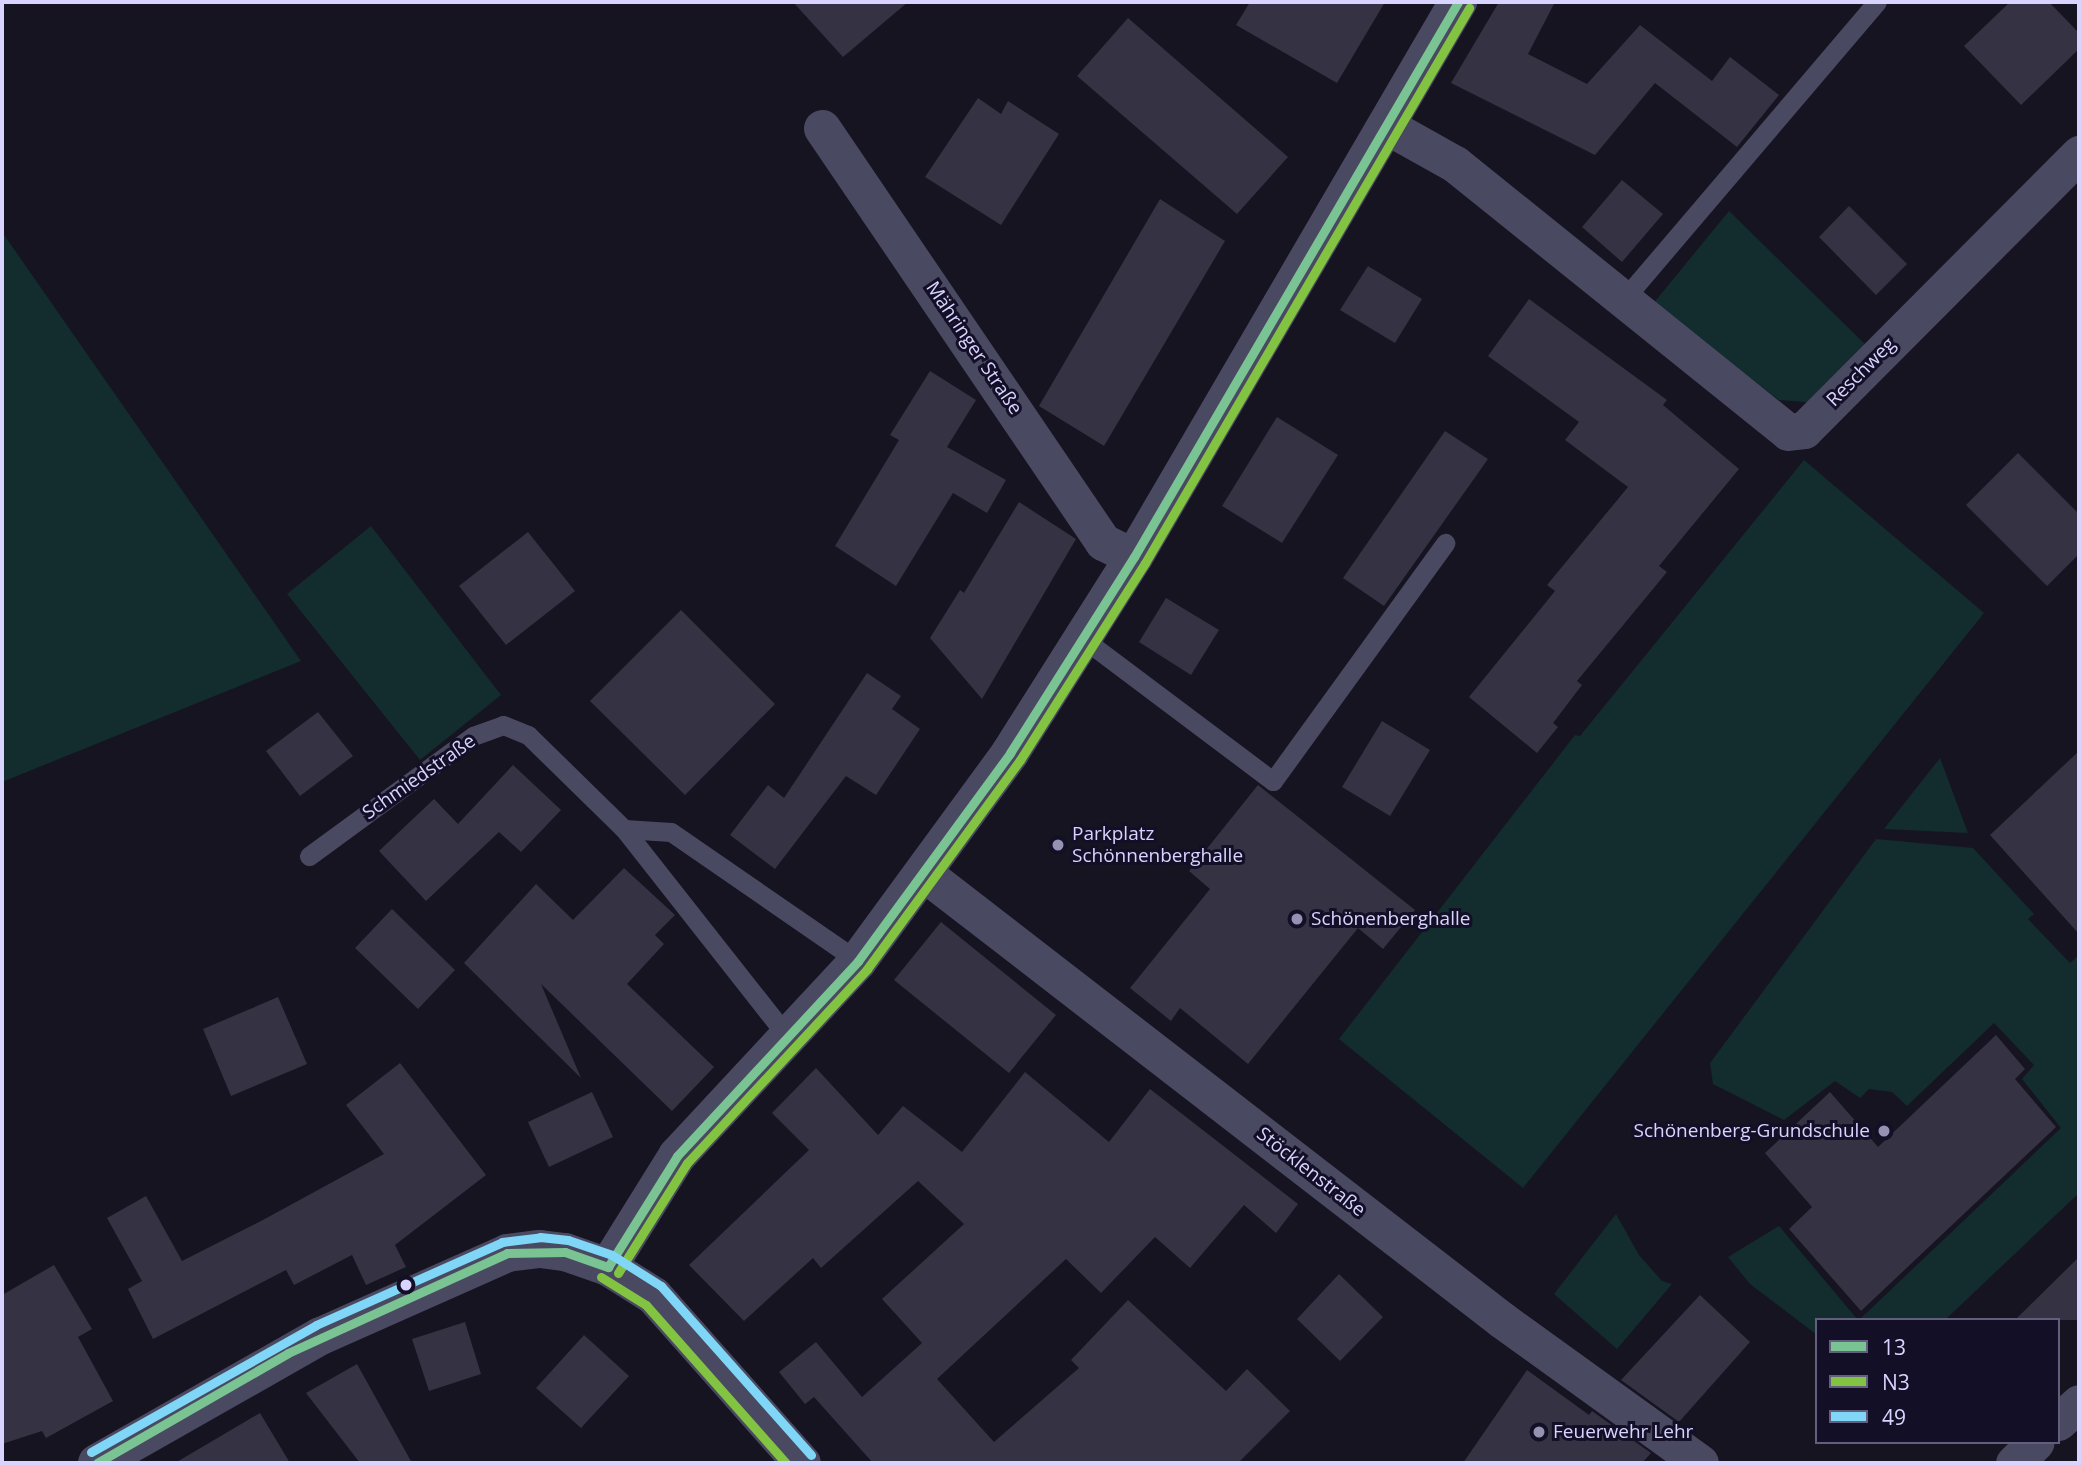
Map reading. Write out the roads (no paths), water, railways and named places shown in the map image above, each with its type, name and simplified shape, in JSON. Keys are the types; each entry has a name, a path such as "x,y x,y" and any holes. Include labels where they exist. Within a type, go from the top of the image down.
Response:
{"street":[{"path":"608,1267 677,1156 789,1039 858,961 925,874 1084,640 1387,125 1452,4"},
{"name":"Reschweg","path":"1387,125 1455,164 1788,432 1804,430 2079,154"},
{"name":"Mähringer Straße","path":"822,128 1103,542 1134,557"},
{"name":"Stöcklenstraße","path":"925,874 1502,1320 1700,1463"},
{"path":"97,1463 310,1341 507,1253 565,1252 608,1267 653,1296 802,1463"},
{"path":"2060,1420 2079,1403"},
{"path":"2014,1463 2034,1444"}],"lane":[{"path":"1624,299 1877,2"},
{"path":"1084,640 1273,781 1446,543"},
{"name":"Schmiedstraße","path":"309,856 473,736 503,725 528,735 624,829 789,1039"},
{"path":"624,829 671,832 858,961"}],"place":[{"name":"Parkplatz Schönnenberghalle","path":"1058,845"},
{"name":"Schönenberghalle","path":"1297,919"},
{"name":"Schönenberg-Grundschule","path":"1884,1131"},
{"name":"Feuerwehr Lehr","path":"1539,1432"}]}
